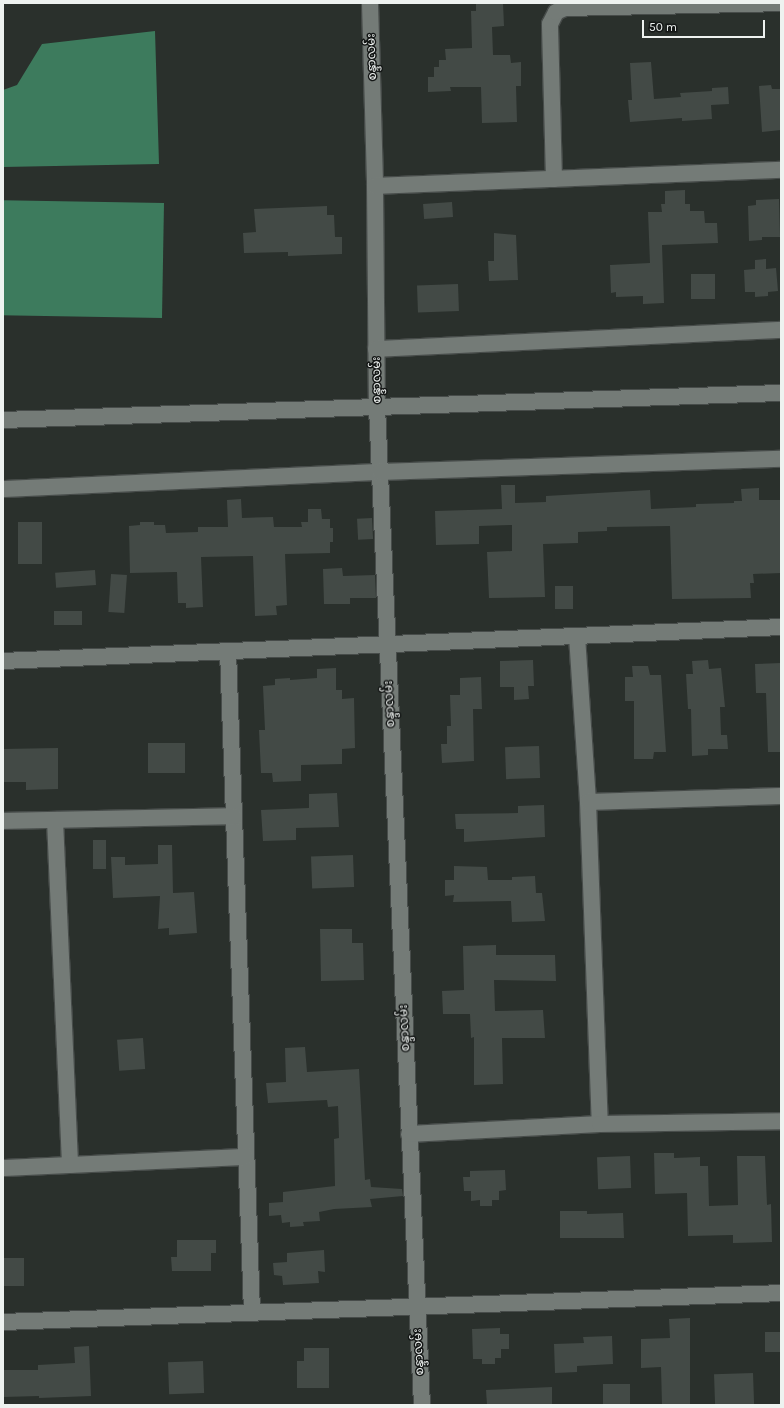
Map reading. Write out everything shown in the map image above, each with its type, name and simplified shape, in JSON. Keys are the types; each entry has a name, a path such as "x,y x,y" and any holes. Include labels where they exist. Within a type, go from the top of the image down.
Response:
{"street":[{"name":"စန္ဒာလမ်း","path":"370,3 375,186 377,408 422,1405"},
{"path":"554,179 550,24 555,8 781,3"},
{"path":"375,186 781,170"},
{"path":"376,349 781,330"},
{"path":"3,420 781,393"},
{"path":"3,489 380,472 781,459"},
{"path":"3,661 781,627"},
{"path":"577,636 588,802 600,1124"},
{"path":"228,651 252,1312"},
{"path":"588,802 781,796"},
{"path":"3,821 234,816"},
{"path":"55,820 70,1165"},
{"path":"409,1134 600,1124 781,1121"},
{"path":"3,1168 246,1157"},
{"path":"3,1322 781,1293"}],"shaded area":[{"path":"155,31 159,164 3,167 3,90 17,85 42,44"},
{"path":"3,200 164,203 162,318 3,315"}],"building":[{"path":"476,3 503,3 504,26 492,27 493,55 510,55 511,63 521,62 521,86 516,86 517,122 482,123 481,87 450,87 451,91 428,92 428,77 434,77 434,67 439,67 439,60 446,60 445,49 472,48 471,11 476,11"},
{"path":"651,62 654,99 681,97 680,93 712,91 712,88 728,87 729,104 711,105 712,119 682,121 682,118 630,122 628,100 632,100 630,63"},
{"path":"771,85 772,89 781,89 781,130 762,132 759,86"},
{"path":"685,190 685,204 690,204 690,211 704,211 705,223 717,223 718,243 662,245 664,303 643,304 643,296 616,297 616,292 611,293 610,265 650,263 648,212 662,212 661,204 665,204 665,191"},
{"path":"779,199 780,237 762,237 762,240 749,241 748,206 756,205 756,200"},
{"path":"452,202 453,217 424,219 423,204"},
{"path":"327,206 327,215 334,215 335,237 342,237 342,254 288,256 288,252 244,253 243,233 256,232 254,209"},
{"path":"494,233 516,235 518,280 489,281 488,261 494,261"},
{"path":"766,259 766,269 776,268 778,291 768,292 768,296 755,297 755,292 745,292 744,270 755,269 755,260"},
{"path":"691,274 715,274 715,299 691,299"},
{"path":"458,284 459,311 418,312 417,285"},
{"path":"501,485 515,485 515,503 546,502 546,496 650,490 651,509 696,507 696,504 734,503 734,501 742,501 741,489 759,488 759,500 781,500 781,573 753,574 754,583 750,583 751,598 672,599 670,526 607,527 607,531 578,532 578,543 543,544 545,597 489,598 487,552 512,551 512,525 479,526 479,544 436,545 435,511 502,509"},
{"path":"241,499 242,518 273,517 274,527 302,527 301,522 308,522 308,509 321,509 322,519 330,519 330,528 333,528 333,542 330,542 330,553 285,554 287,605 276,606 277,615 255,616 253,556 201,557 203,607 186,608 186,603 178,603 177,572 130,573 129,526 140,525 140,522 154,522 154,525 165,525 166,533 198,532 198,527 228,527 227,500"},
{"path":"372,518 373,539 358,540 357,519"},
{"path":"18,522 42,522 42,564 18,564"},
{"path":"342,568 343,576 375,575 376,598 350,598 350,604 324,604 323,569"},
{"path":"95,570 96,585 56,588 55,573"},
{"path":"111,574 127,575 124,613 108,612"},
{"path":"555,586 573,586 573,609 555,609"},
{"path":"54,611 82,611 82,625 54,625"},
{"path":"533,660 534,686 528,686 529,699 514,700 514,687 500,687 500,661"},
{"path":"708,660 709,669 721,668 725,707 720,707 721,735 727,735 728,749 708,749 708,755 692,756 691,709 688,709 686,674 693,674 692,661"},
{"path":"781,663 781,752 768,752 766,693 756,693 755,664"},
{"path":"632,666 648,666 650,675 661,675 666,752 654,752 653,759 634,759 634,701 625,701 625,677 633,677"},
{"path":"336,668 336,690 342,690 342,699 354,698 355,748 342,749 342,764 301,765 301,781 273,782 272,773 261,773 259,730 265,730 263,686 275,685 275,679 290,678 290,680 317,678 317,669"},
{"path":"481,677 482,709 473,709 474,761 442,763 441,744 447,744 447,726 451,726 450,695 460,695 460,678"},
{"path":"148,743 185,743 185,773 148,773"},
{"path":"539,746 540,778 506,779 505,747"},
{"path":"58,748 58,789 26,790 26,782 3,782 3,749"},
{"path":"337,793 339,827 296,828 296,840 263,841 261,810 309,808 309,794"},
{"path":"544,805 545,837 464,842 464,829 456,829 455,814 518,813 518,806"},
{"path":"93,840 106,840 106,869 93,869"},
{"path":"158,845 172,845 173,893 194,892 197,933 169,935 169,928 158,929 160,896 113,898 111,857 125,857 125,865 158,864"},
{"path":"353,855 354,887 312,888 311,856"},
{"path":"454,866 487,867 488,880 512,880 512,877 535,876 536,893 542,893 545,921 512,922 511,901 453,902 454,895 445,896 445,880 454,880"},
{"path":"320,929 352,929 352,943 363,943 364,980 321,981"},
{"path":"496,945 496,955 555,955 556,981 494,980 495,1011 543,1010 545,1038 502,1038 503,1084 474,1085 474,1037 471,1038 470,1014 443,1014 442,991 464,990 463,946"},
{"path":"143,1038 145,1069 119,1071 117,1040"},
{"path":"305,1047 307,1072 359,1069 365,1180 370,1179 371,1187 402,1189 403,1196 370,1199 372,1207 334,1209 319,1212 320,1221 303,1222 304,1226 290,1227 290,1222 282,1223 281,1215 269,1216 269,1203 283,1202 283,1192 335,1186 334,1139 339,1138 338,1106 328,1107 327,1100 268,1103 266,1083 286,1082 285,1048"},
{"path":"654,1153 674,1153 674,1158 700,1157 700,1166 708,1166 709,1206 738,1205 737,1156 765,1156 767,1205 771,1204 772,1242 733,1243 733,1235 688,1236 687,1193 655,1194"},
{"path":"630,1156 631,1188 598,1189 597,1157"},
{"path":"505,1170 506,1190 499,1191 499,1200 492,1200 492,1206 480,1206 480,1200 471,1201 471,1191 464,1191 463,1177 470,1177 470,1171"},
{"path":"560,1211 587,1211 587,1214 623,1213 624,1238 560,1238"},
{"path":"177,1240 216,1240 216,1253 211,1253 211,1271 172,1271 171,1257 177,1257"},
{"path":"324,1250 325,1272 318,1271 319,1283 283,1285 282,1276 274,1275 273,1263 287,1262 287,1253"},
{"path":"3,1258 24,1258 24,1286 3,1286"},
{"path":"690,1318 690,1405 662,1405 661,1367 641,1368 641,1339 670,1338 669,1319"},
{"path":"500,1328 500,1334 509,1334 509,1349 501,1349 501,1358 495,1358 495,1364 482,1364 482,1359 473,1359 472,1329"},
{"path":"765,1332 781,1332 781,1352 765,1352"},
{"path":"612,1336 613,1364 577,1366 577,1372 555,1373 554,1344 584,1343 583,1337"},
{"path":"89,1346 91,1396 39,1398 39,1396 3,1397 3,1370 38,1370 38,1365 75,1363 74,1347"},
{"path":"304,1348 329,1348 329,1388 297,1388 297,1361 304,1361"},
{"path":"203,1361 204,1393 169,1394 168,1362"},
{"path":"753,1373 754,1405 715,1405 714,1374"},
{"path":"603,1384 630,1384 630,1405 603,1405"},
{"path":"552,1387 552,1405 487,1405 486,1390"}]}
